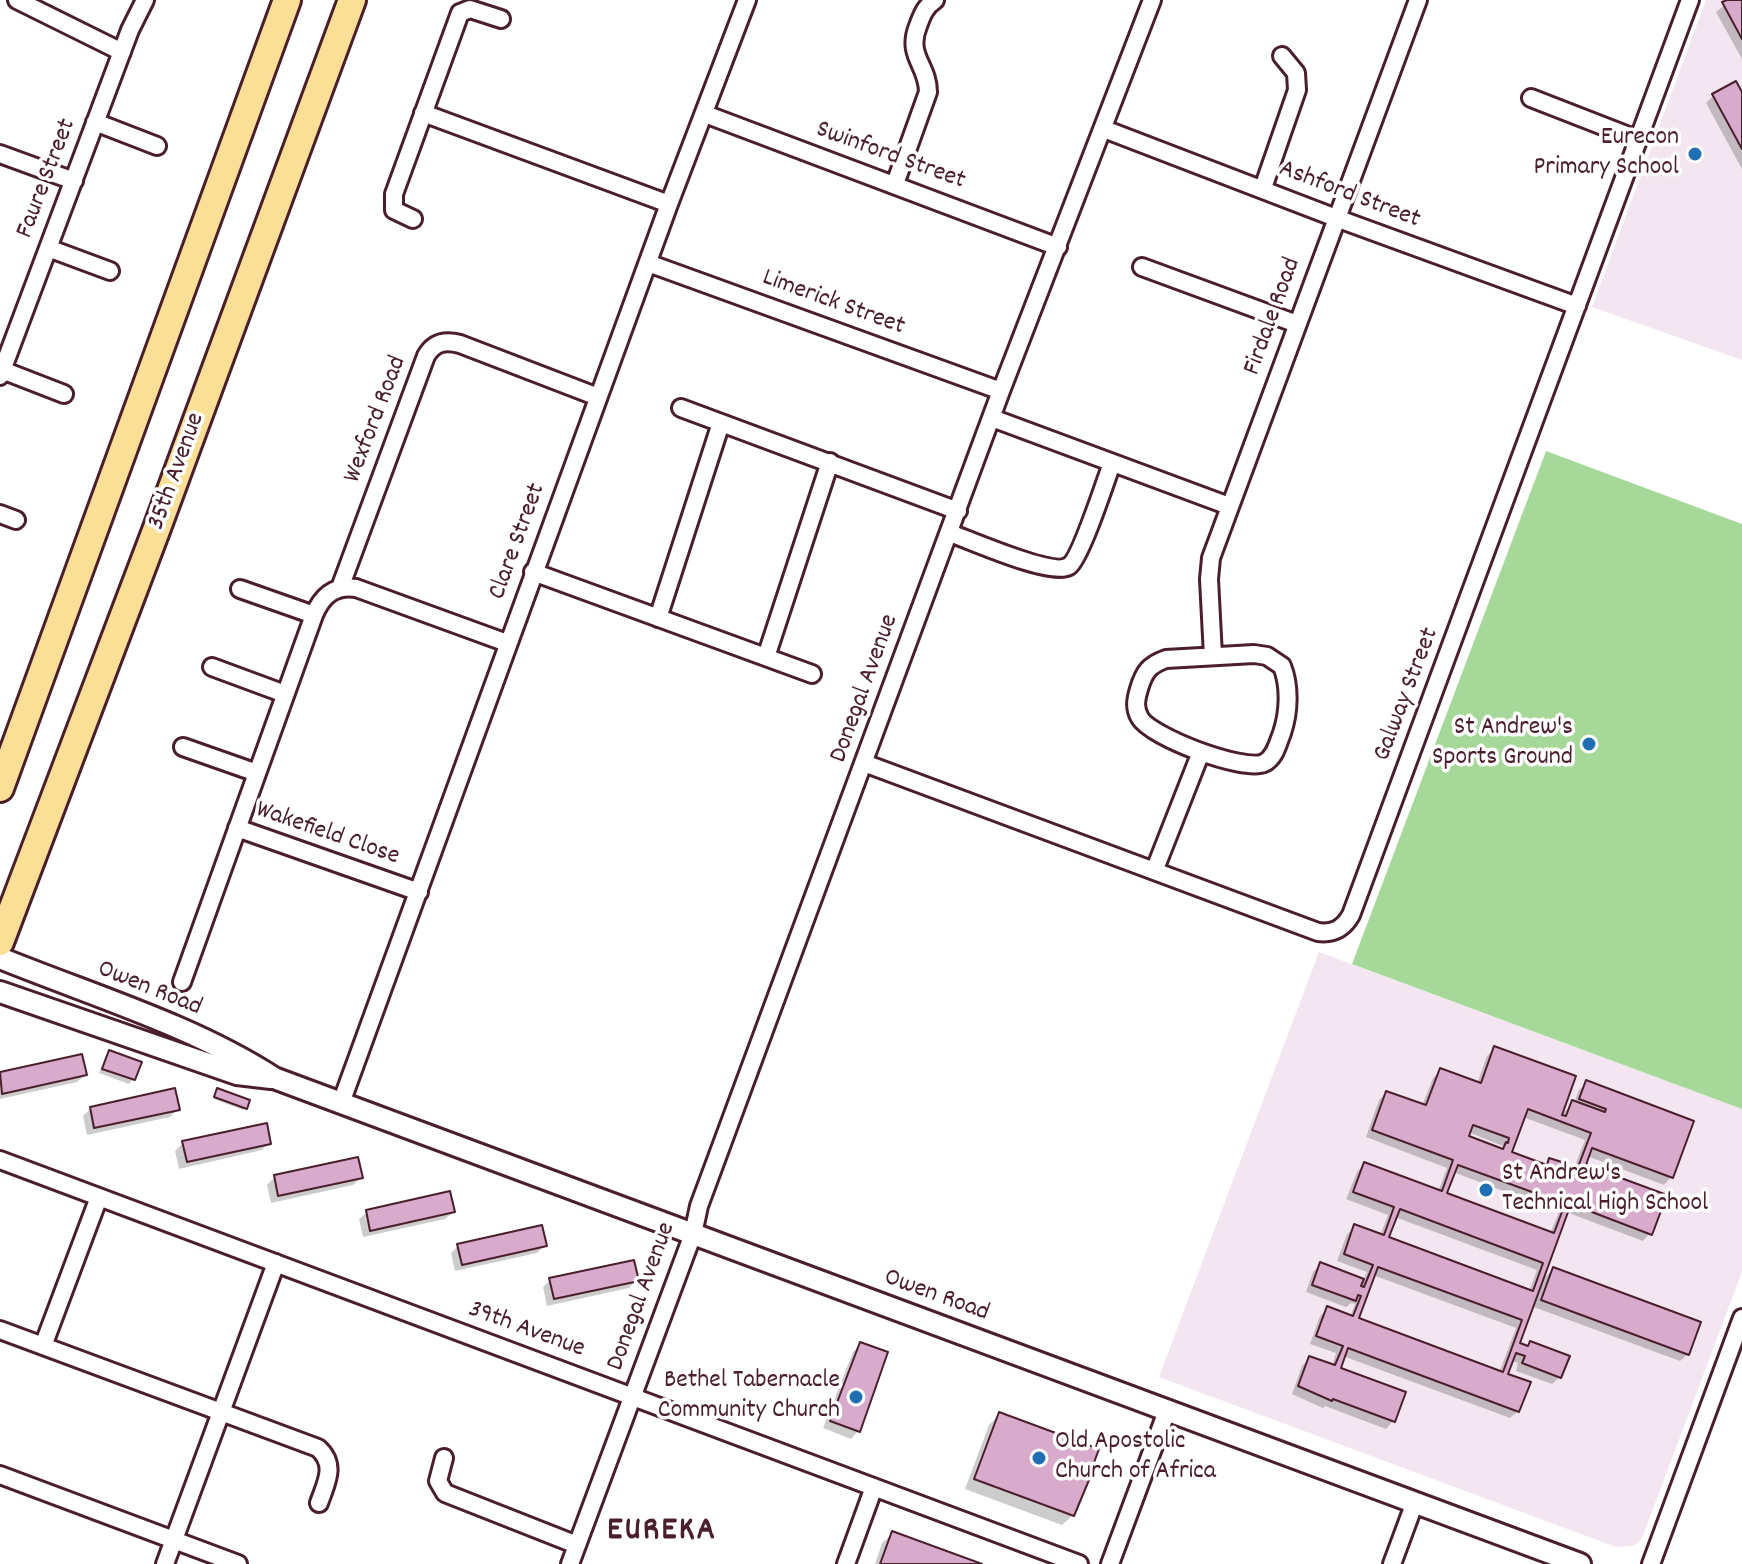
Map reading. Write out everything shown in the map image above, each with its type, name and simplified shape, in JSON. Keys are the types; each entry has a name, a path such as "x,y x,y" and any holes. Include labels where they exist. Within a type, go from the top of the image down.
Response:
{"main road":[{"path":"0,788 287,0"},
{"name":"35th Avenue","path":"0,942 153,540 352,0"}],"street":[{"path":"17,0 122,52"},
{"name":"Faure Street","path":"1,373 122,52 145,0"},
{"name":"Clare Street","path":"341,1103 533,572 746,0"},
{"path":"895,184 928,92 913,43 924,11 935,0"},
{"name":"Donegal Avenue","path":"570,1564 1001,391 1152,0"},
{"name":"Firdale Road","path":"1213,656 1210,567 1229,506 1418,0"},
{"name":"Galway Street","path":"864,763 1318,932 1331,932 1347,921 1690,0"},
{"path":"413,219 397,213 393,202 460,13 470,9 501,19"},
{"path":"1263,188 1297,90 1296,73 1282,56"},
{"path":"1531,98 1639,140"},
{"path":"423,113 669,204"},
{"name":"Swinford Street","path":"705,114 1058,247"},
{"path":"95,122 157,146"},
{"name":"Ashford Street","path":"1104,129 1577,306"},
{"path":"0,154 74,181"},
{"path":"48,248 110,271"},
{"name":"Limerick Street","path":"648,263 1001,391"},
{"path":"1142,267 1297,324"},
{"name":"Wexford Road","path":"340,588 426,356 435,345 447,341 460,344 598,397"},
{"path":"1,373 64,394"},
{"path":"681,408 958,511"},
{"path":"992,418 1229,506"},
{"path":"658,618 721,423"},
{"path":"766,657 830,462"},
{"path":"950,533 1045,567 1069,566 1078,552 1112,463"},
{"path":"0,514 16,520"},
{"path":"533,572 812,674"},
{"path":"237,828 314,615 326,595 340,588 356,588 507,643"},
{"path":"240,589 314,615"},
{"path":"1254,654 1275,660 1285,673 1287,714 1276,748 1266,762 1244,765 1201,752 1145,725 1138,716 1136,701 1144,673 1153,663 1166,659 1213,656 1254,654"},
{"path":"212,667 285,694"},
{"path":"183,747 257,773"},
{"path":"1155,869 1201,752"},
{"name":"Wakefield Close","path":"182,982 237,828 419,892"},
{"name":"Owen Road","path":"0,958 204,1039 240,1056 274,1078 1580,1564"},
{"name":"Owen Road","path":"0,992 237,1074 274,1078"},
{"name":"39th Avenue","path":"0,1160 1079,1564"},
{"path":"43,1346 99,1197"},
{"path":"165,1564 276,1263"},
{"path":"1651,1564 1742,1318"},
{"path":"0,1330 312,1445 323,1453 329,1463 330,1474 319,1503"},
{"path":"1110,1564 1167,1411"},
{"path":"444,1458 438,1481 445,1493 577,1545"},
{"path":"0,1475 238,1564"},
{"path":"846,1564 874,1487"},
{"path":"1392,1564 1415,1502"}],"shaded area":[{"name":"Eurecon Primary School","path":"1706,0 1742,0 1742,360 1592,307"},
{"name":"St Andrew's Technical High School","path":"1319,952 1742,1109 1742,1272 1644,1533 1633,1546 1616,1547 1159,1377"}],"green space":[{"name":"St Andrew's Sports Ground","path":"1546,451 1742,524 1742,1109 1352,964"}],"building":[{"path":"1742,0 1742,39 1722,2"},
{"path":"1736,81 1742,92 1742,149 1712,94"},
{"path":"1494,1046 1576,1076 1562,1115 1566,1116 1572,1100 1605,1112 1606,1109 1579,1099 1586,1080 1694,1121 1673,1178 1592,1148 1586,1165 1667,1195 1652,1235 1571,1204 1520,1343 1528,1346 1530,1341 1570,1356 1561,1378 1522,1363 1525,1356 1516,1353 1508,1374 1531,1382 1519,1412 1348,1348 1341,1368 1406,1392 1395,1422 1298,1386 1309,1356 1335,1365 1343,1346 1316,1336 1327,1306 1353,1316 1361,1296 1358,1295 1356,1301 1312,1285 1320,1262 1364,1279 1361,1286 1364,1287 1373,1265 1344,1254 1354,1224 1384,1235 1394,1207 1353,1192 1364,1162 1442,1191 1453,1160 1372,1130 1386,1091 1426,1105 1440,1068 1481,1083","holes":["1528,1109 1591,1133 1575,1175 1562,1170 1565,1163 1549,1158 1547,1165 1512,1152","1473,1125 1509,1138 1503,1149 1469,1136","1458,1165 1565,1204 1554,1233 1447,1193","1400,1209 1543,1263 1533,1291 1389,1237","1378,1267 1522,1320 1503,1372 1359,1318"]},
{"path":"109,1050 142,1062 135,1080 102,1069"},
{"path":"82,1054 87,1075 2,1094 0,1072"},
{"path":"175,1088 180,1110 94,1128 90,1107"},
{"path":"217,1088 250,1100 247,1109 214,1097"},
{"path":"267,1123 271,1144 187,1162 182,1141"},
{"path":"358,1157 363,1178 278,1196 274,1175"},
{"path":"450,1191 455,1212 370,1231 366,1210"},
{"path":"542,1225 547,1246 462,1265 457,1244"},
{"path":"634,1260 639,1281 554,1299 549,1278"},
{"path":"1553,1267 1701,1322 1689,1355 1541,1300"},
{"name":"Bethel Tabernacle Community Church","path":"860,1342 888,1352 860,1432 830,1421"},
{"name":"Old Apostolic Church of Africa","path":"999,1412 1099,1449 1074,1516 974,1479"},
{"path":"892,1531 982,1564 880,1564"}],"place":[{"name":"Eurecon Primary School","path":"1695,154"},
{"name":"St Andrew's Sports Ground","path":"1589,744"},
{"name":"St Andrew's Technical High School","path":"1486,1190"},
{"name":"Bethel Tabernacle Community Church","path":"856,1397"},
{"name":"Old Apostolic Church of Africa","path":"1039,1458"}],"district":[{"name":"EUREKA","path":"662,1533"}]}
